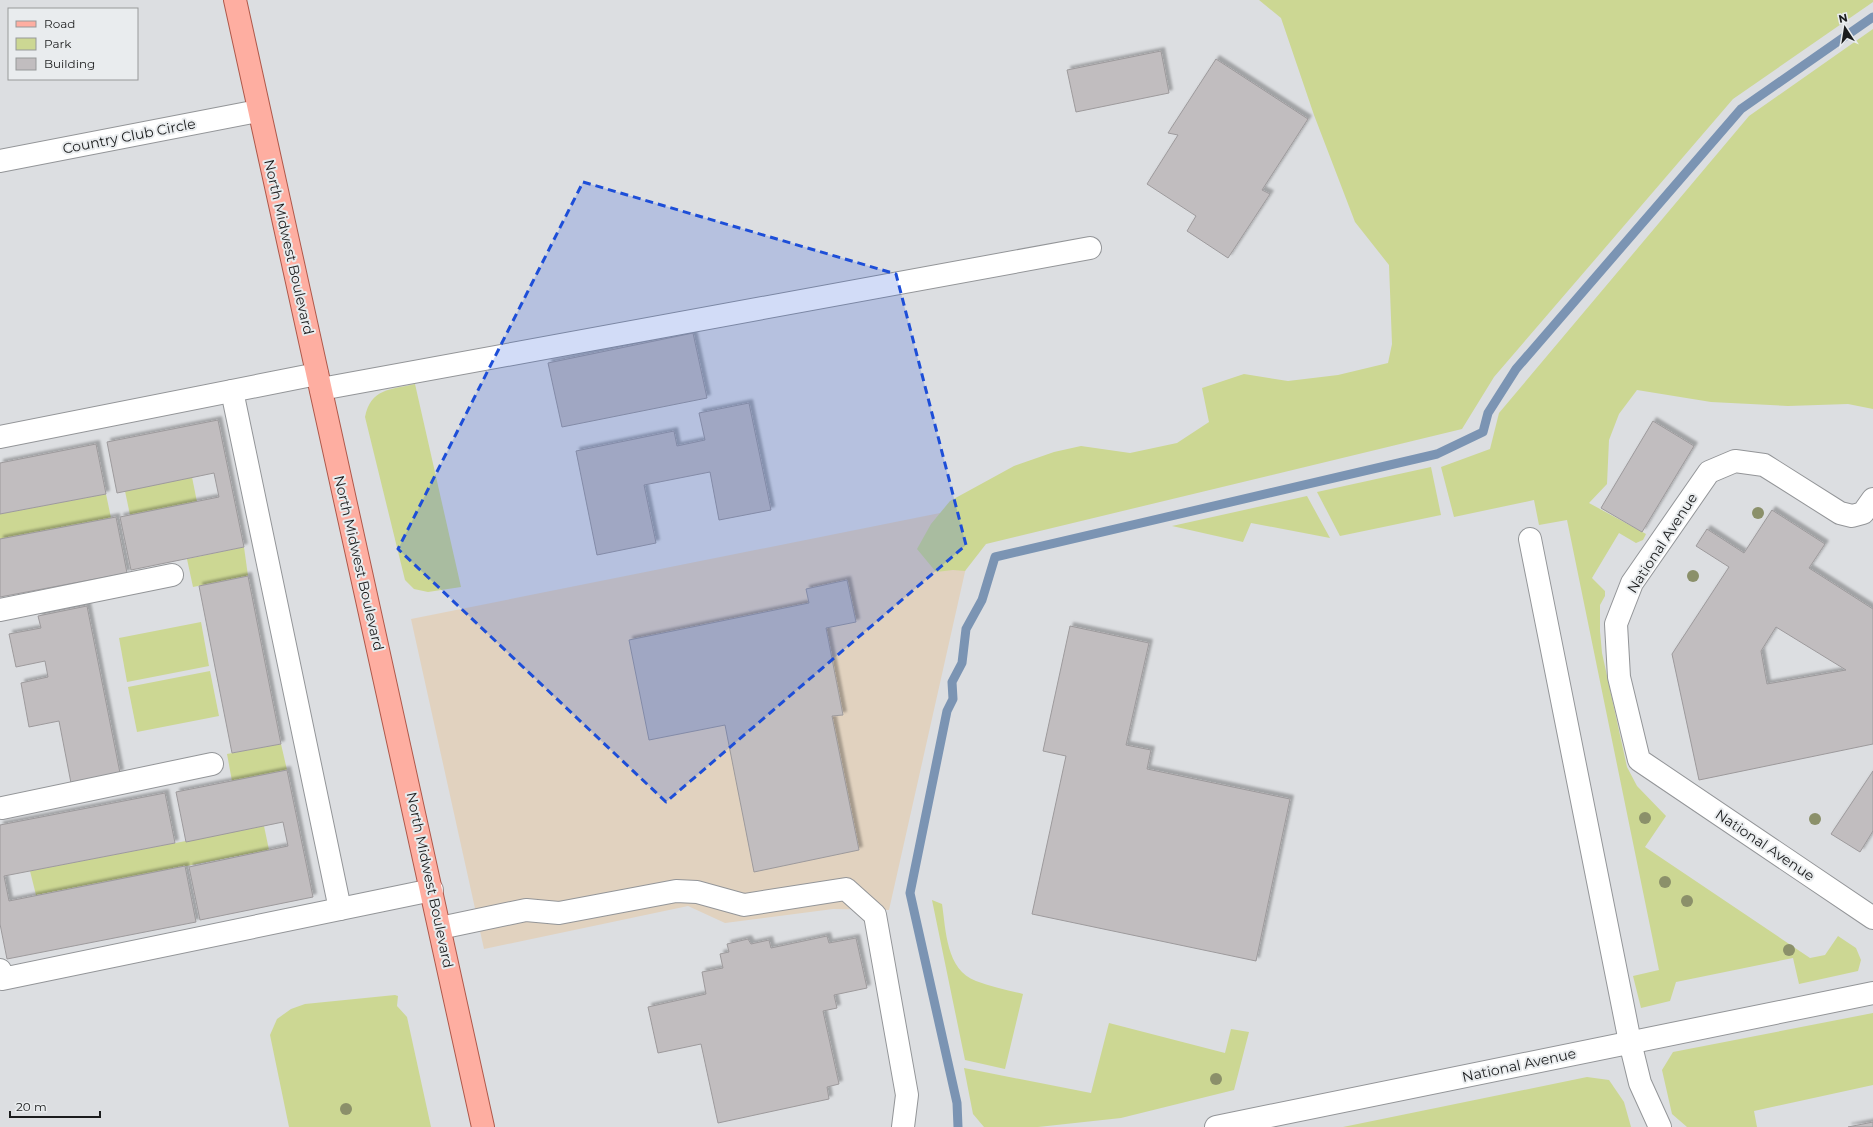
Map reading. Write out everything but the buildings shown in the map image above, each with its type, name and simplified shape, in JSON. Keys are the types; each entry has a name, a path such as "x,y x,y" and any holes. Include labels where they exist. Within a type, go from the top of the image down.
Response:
{"main road":[{"name":"North Midwest Boulevard","path":"235,0 258,111 432,890 483,1127"}],"street":[{"name":"Country Club Circle","path":"0,161 258,111"},
{"path":"0,437 232,391 319,382 1090,248"},
{"path":"232,391 340,909"},
{"name":"National Avenue","path":"1873,499 1863,513 1852,516 1840,513 1764,465 1735,461 1708,472 1632,583 1616,624 1619,676 1639,760 1873,918"},
{"path":"1530,538 1630,1042 1640,1083 1660,1127"},
{"path":"0,610 172,575"},
{"path":"1,805 212,764"},
{"path":"440,928 526,910 559,913 676,891 697,892 744,905 846,889 875,915 907,1095 903,1127"},
{"path":"0,970 2,979 432,890"},
{"name":"National Avenue","path":"1216,1127 1872,992"}],"highlighted area":[{"path":"583,182 896,274 966,545 666,802 398,549"}],"shaded area":[{"path":"980,505 889,910 833,909 725,923 688,906 484,949 411,619"}],"green space":[{"path":"1259,0 1873,0 1873,2 1733,99 1494,377 1462,429 986,544 965,571 953,570 936,572 917,549 931,524 950,501 1014,466 1054,452 1081,446 1130,453 1177,443 1209,422 1202,388 1244,374 1288,381 1338,375 1388,363 1392,344 1389,265 1355,222 1314,115 1281,18"},
{"path":"1873,29 1873,409 1848,404 1788,406 1711,402 1637,390 1619,414 1609,440 1607,484 1589,503 1646,534 1643,540 1636,543 1619,533 1592,578 1605,591 1605,596 1600,605 1602,653 1627,767 1637,786 1666,816 1645,847 1810,958 1825,955 1838,936 1856,948 1861,960 1858,971 1799,984 1793,958 1676,982 1670,1001 1641,1008 1633,976 1659,970 1567,520 1539,525 1534,500 1454,517 1441,467 1490,449 1499,413 1749,116"},
{"path":"415,384 461,587 428,592 414,589 405,580 365,417 372,400 377,395 390,389"},
{"path":"1431,467 1441,515 1340,536 1317,492"},
{"path":"192,477 197,502 130,515 125,491"},
{"path":"106,494 111,518 0,539 0,514"},
{"path":"1307,496 1330,538 1251,523 1243,542 1172,526"},
{"path":"244,547 248,576 193,587 187,559"},
{"path":"201,622 209,666 127,682 119,638"},
{"path":"210,671 219,716 137,732 128,687"},
{"path":"281,744 287,770 232,781 227,754"},
{"path":"264,826 269,850 36,895 30,871"},
{"path":"932,900 942,904 949,948 953,959 966,976 993,987 1023,994 1005,1069 965,1060"},
{"path":"395,995 398,996 397,1006 407,1017 431,1127 289,1127 270,1035 277,1019 291,1009 305,1004"},
{"path":"1873,1013 1873,1085 1754,1111 1757,1127 1687,1127 1672,1114 1662,1070 1673,1052"},
{"path":"1109,1023 1225,1053 1231,1029 1249,1032 1234,1090 1121,1118 1038,1127 984,1127 973,1114 964,1068 1091,1093"},
{"path":"1587,1077 1609,1080 1624,1102 1631,1127 1343,1127"}],"waterway":[{"path":"958,1127 957,1103 910,893 947,711 953,699 952,682 962,663 966,629 982,600 995,557 1437,454 1483,432 1488,413 1516,369 1741,109 1873,17"}]}
